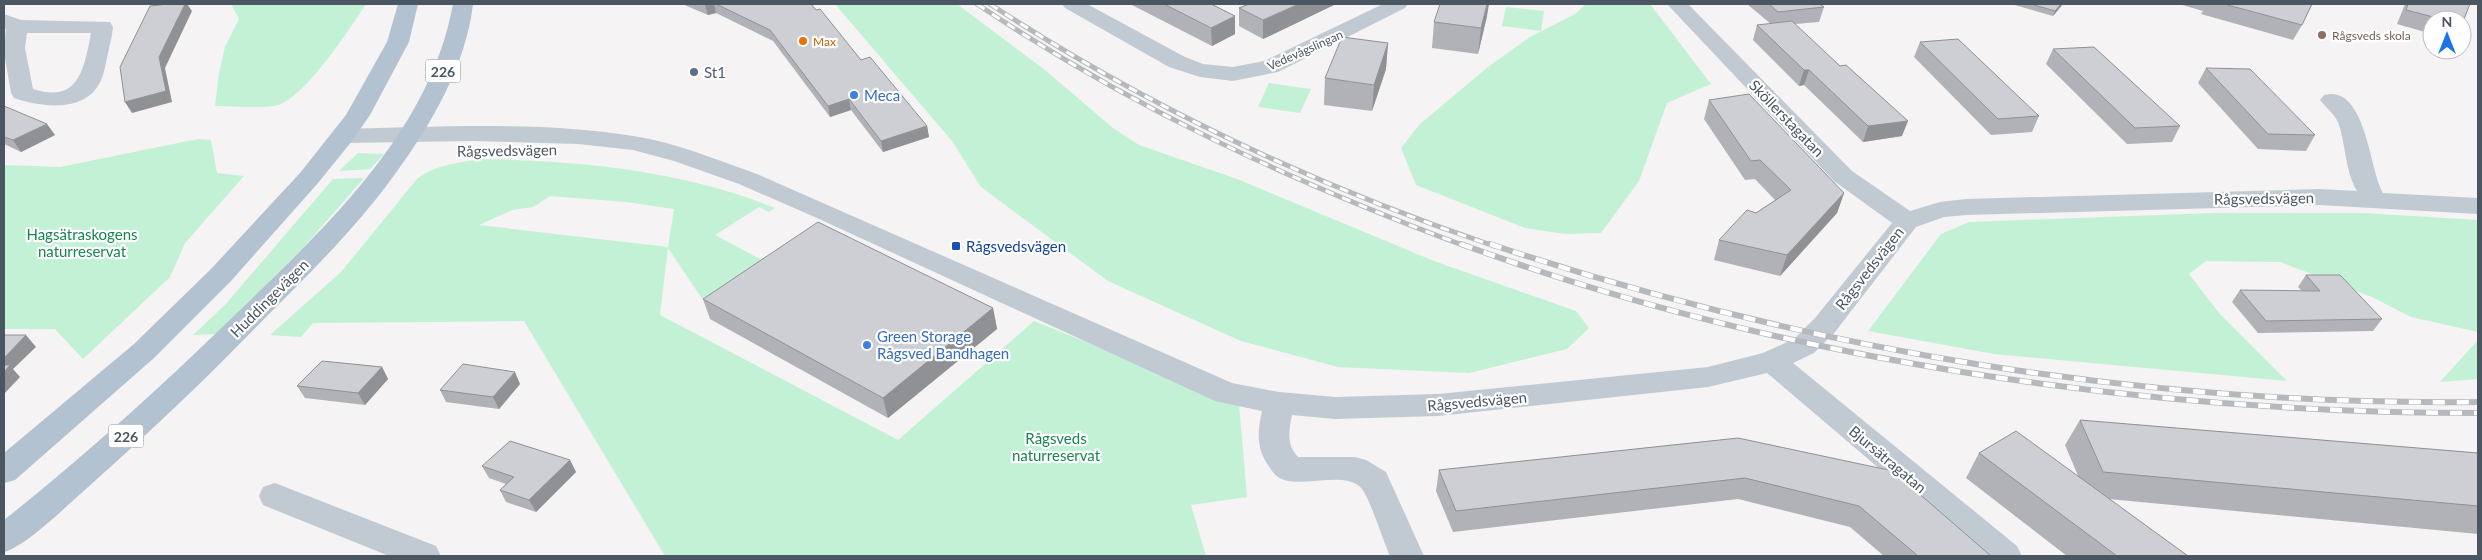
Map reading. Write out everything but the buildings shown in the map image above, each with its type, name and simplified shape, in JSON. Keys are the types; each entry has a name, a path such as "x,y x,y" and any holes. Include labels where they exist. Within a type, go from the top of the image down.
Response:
{"main road":[{"path":"4,471 82,405 169,326 263,230 337,144 358,115 398,42 408,4"},
{"name":"Huddingevägen","path":"4,539 88,470 180,386 322,246 376,184 406,142 440,79 454,42 463,4"}],"street":[{"name":"Vedevågslingan","path":"1072,4 1177,62 1200,70 1233,74 1270,67 1355,27 1398,4"},
{"name":"Sköllerstagatan","path":"1677,4 1843,176 1870,197 1907,221"},
{"path":"11,23 102,27 88,84 79,92 67,97 51,99 31,97 22,93 11,23"},
{"path":"2332,100 2348,118 2358,145 2364,182 2375,200"},
{"name":"Rågsvedsvägen","path":"337,144 406,142 440,152 516,148 564,149 621,156 683,156 748,179 826,212 1226,393 1278,403 1335,408 1447,404 1708,377 1772,361 1804,346 1825,325 1907,221 1940,210 1966,207 2264,197 2375,200 2478,206"},
{"name":"Bjursätragatan","path":"1772,361 2005,556"},
{"path":"1278,403 1272,442 1279,459 1290,469 1355,469 1375,481 1407,556"},
{"path":"275,496 424,556"}],"green space":[{"path":"231,4 366,4 314,76 289,99 272,106 215,106 219,73 225,47 239,19"},
{"path":"835,4 957,4 1045,70 1113,128 1139,145 1237,179 1434,261 1576,311 1589,328 1567,349 1469,373 1338,367 1241,341 1108,281 981,187 952,141"},
{"path":"1586,4 1650,4 1711,84 1667,103 1639,181 1601,233 1565,234 1525,228 1416,185 1401,148 1420,124 1488,67 1530,37 1575,14"},
{"path":"1506,7 1544,11 1541,31 1502,26"},
{"path":"1269,83 1311,89 1300,113 1258,107"},
{"name":"Hagsätraskogens naturreservat","path":"198,139 211,140 217,173 244,176 185,243 170,277 83,359 55,329 4,329 4,165 60,167"},
{"path":"358,153 384,154 370,169 339,171"},
{"name":"Rågsveds naturreservat","path":"480,159 592,165 667,176 739,195 775,208 769,212 759,207 715,235 777,268 711,312 668,248 660,315 898,440 1034,321 1239,404 1247,497 1191,505 1206,556 665,556 524,321 313,323 301,337 270,335 341,272 417,179 439,168","holes":["550,196 626,202 674,209 668,247 479,225 512,210 533,207"]},
{"path":"364,178 303,248 218,334 193,335 225,305 333,179"},
{"path":"2213,213 2363,213 2478,220 2478,332 2411,317 2372,297 2280,262 2206,261 2189,274 2219,313 2287,381 1994,354 1868,331 1941,234 1969,222"},
{"path":"2478,340 2478,379 2440,382"}],"railway":[{"path":"977,4 1035,42 1094,77 1214,140 1337,195 1465,246"},
{"path":"990,4 1049,42 1110,77 1234,141 1362,197 1494,246"},
{"path":"1461,244 1582,285 1706,319 1833,348 1962,372 2092,390 2222,403 2351,410 2478,413"},
{"path":"1490,244 1610,281 1731,314 1854,342 1977,364 2102,382 2227,394 2352,401 2478,402"}],"place":[{"name":"Rågsveds skola","path":"2322,35"},
{"name":"Max","path":"803,41"},
{"name":"St1","path":"694,72"},
{"name":"Meca","path":"854,95"},
{"name":"Rågsvedsvägen","path":"956,246"},
{"name":"Green Storage Rågsved Bandhagen","path":"867,345"}]}
